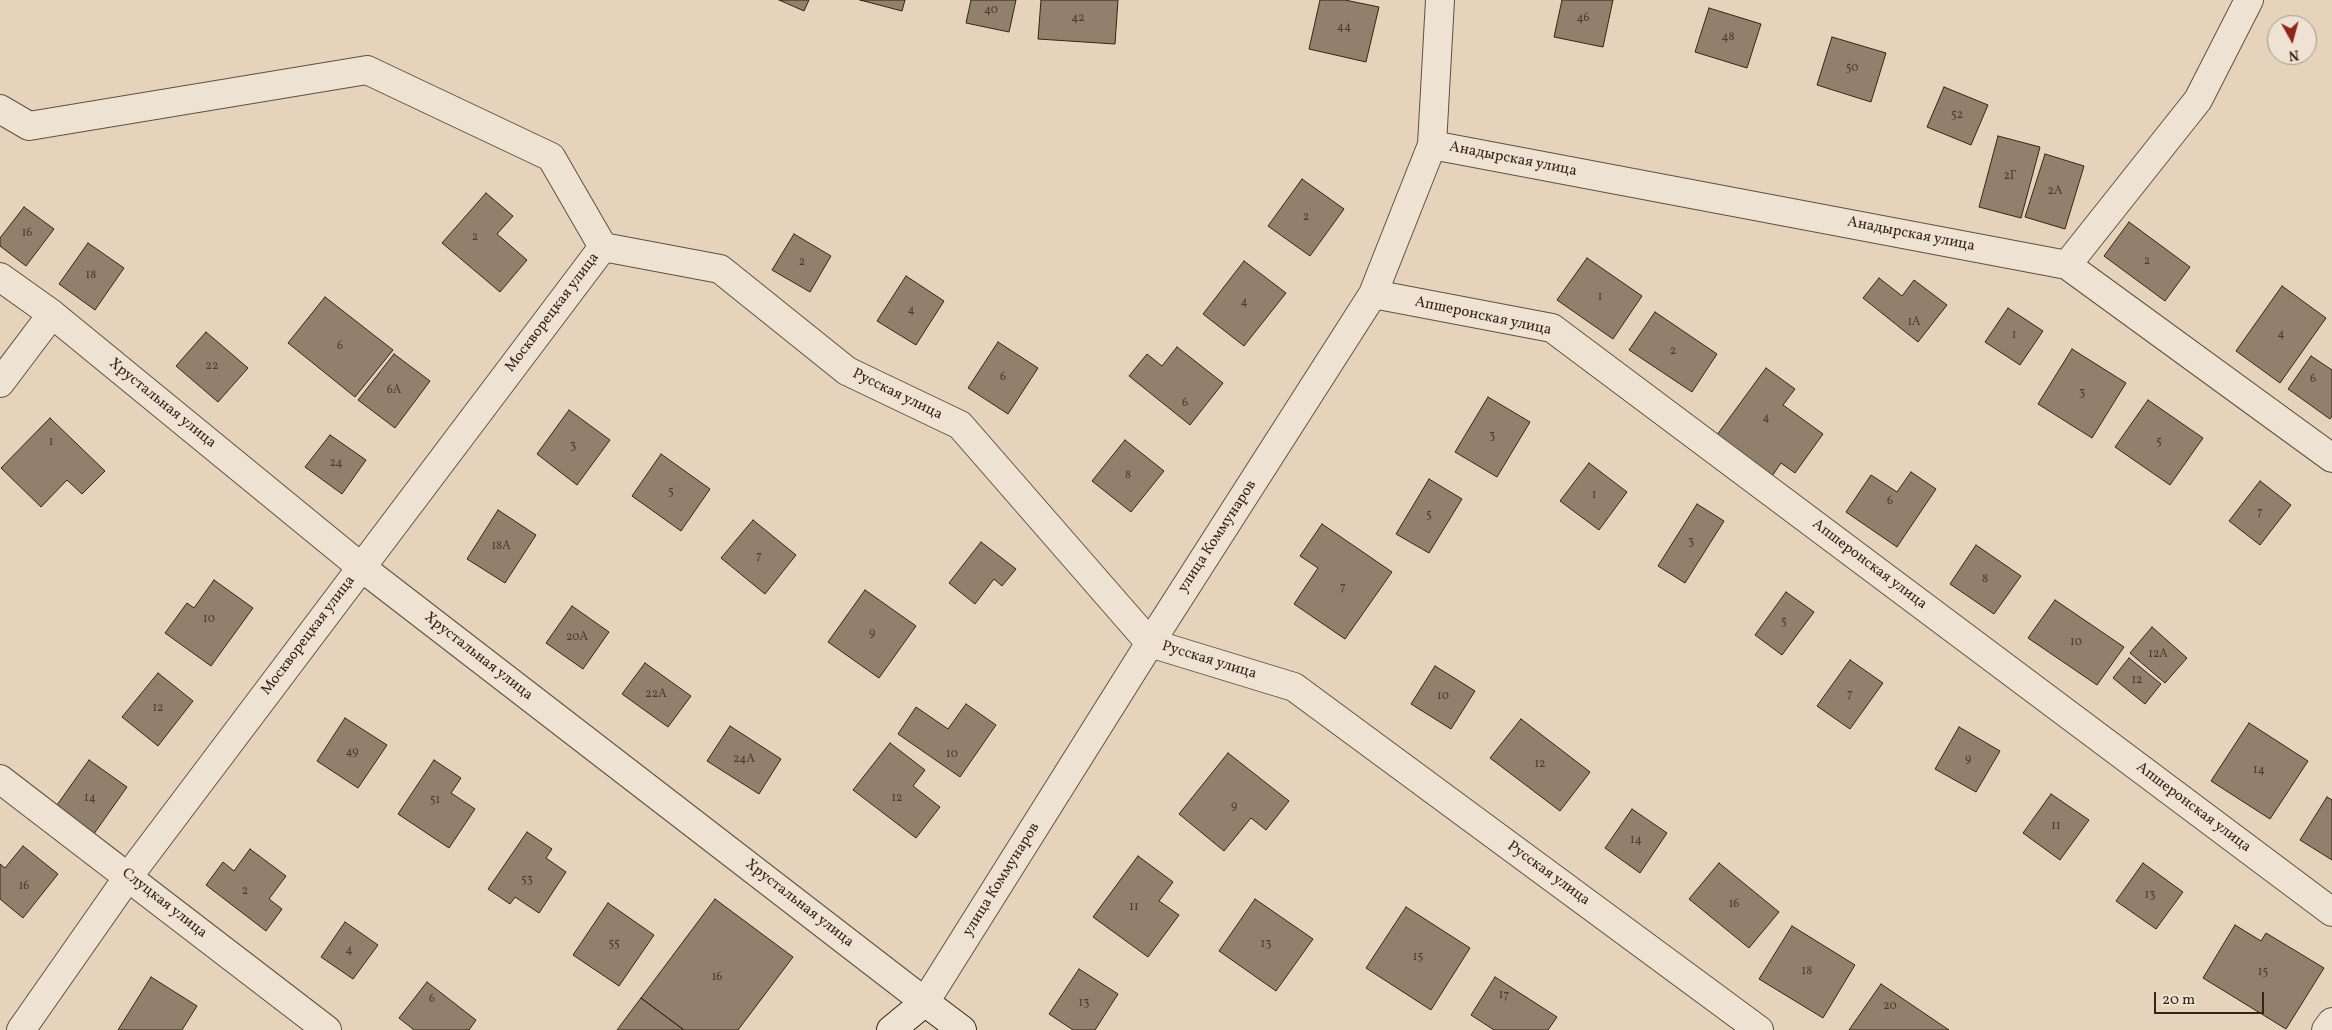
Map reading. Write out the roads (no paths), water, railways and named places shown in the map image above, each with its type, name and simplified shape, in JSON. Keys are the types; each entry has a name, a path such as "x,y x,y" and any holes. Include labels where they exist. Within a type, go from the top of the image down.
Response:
{"street":[{"name":"улица Коммунаров","path":"891,1030 925,1002 1150,643 1373,294 1432,145 1440,0"},
{"path":"2067,264 2198,100 2249,0"},
{"path":"0,109 29,126 367,70 551,157 603,247"},
{"name":"Анадырская улица","path":"1432,145 2067,264 2332,458"},
{"name":"Москворецкая улица","path":"21,1030 128,877 603,247"},
{"name":"Русская улица","path":"603,247 720,269 847,371 960,425 1150,643 1294,687 1759,1030"},
{"name":"Хрустальная улица","path":"0,276 52,314 361,567 962,1030"},
{"name":"Апшеронская улица","path":"1373,294 1552,328 2332,912"},
{"path":"0,383 52,314"},
{"name":"Слуцкая улица","path":"0,780 327,1030"},
{"path":"2326,1030 2332,1022"}]}
